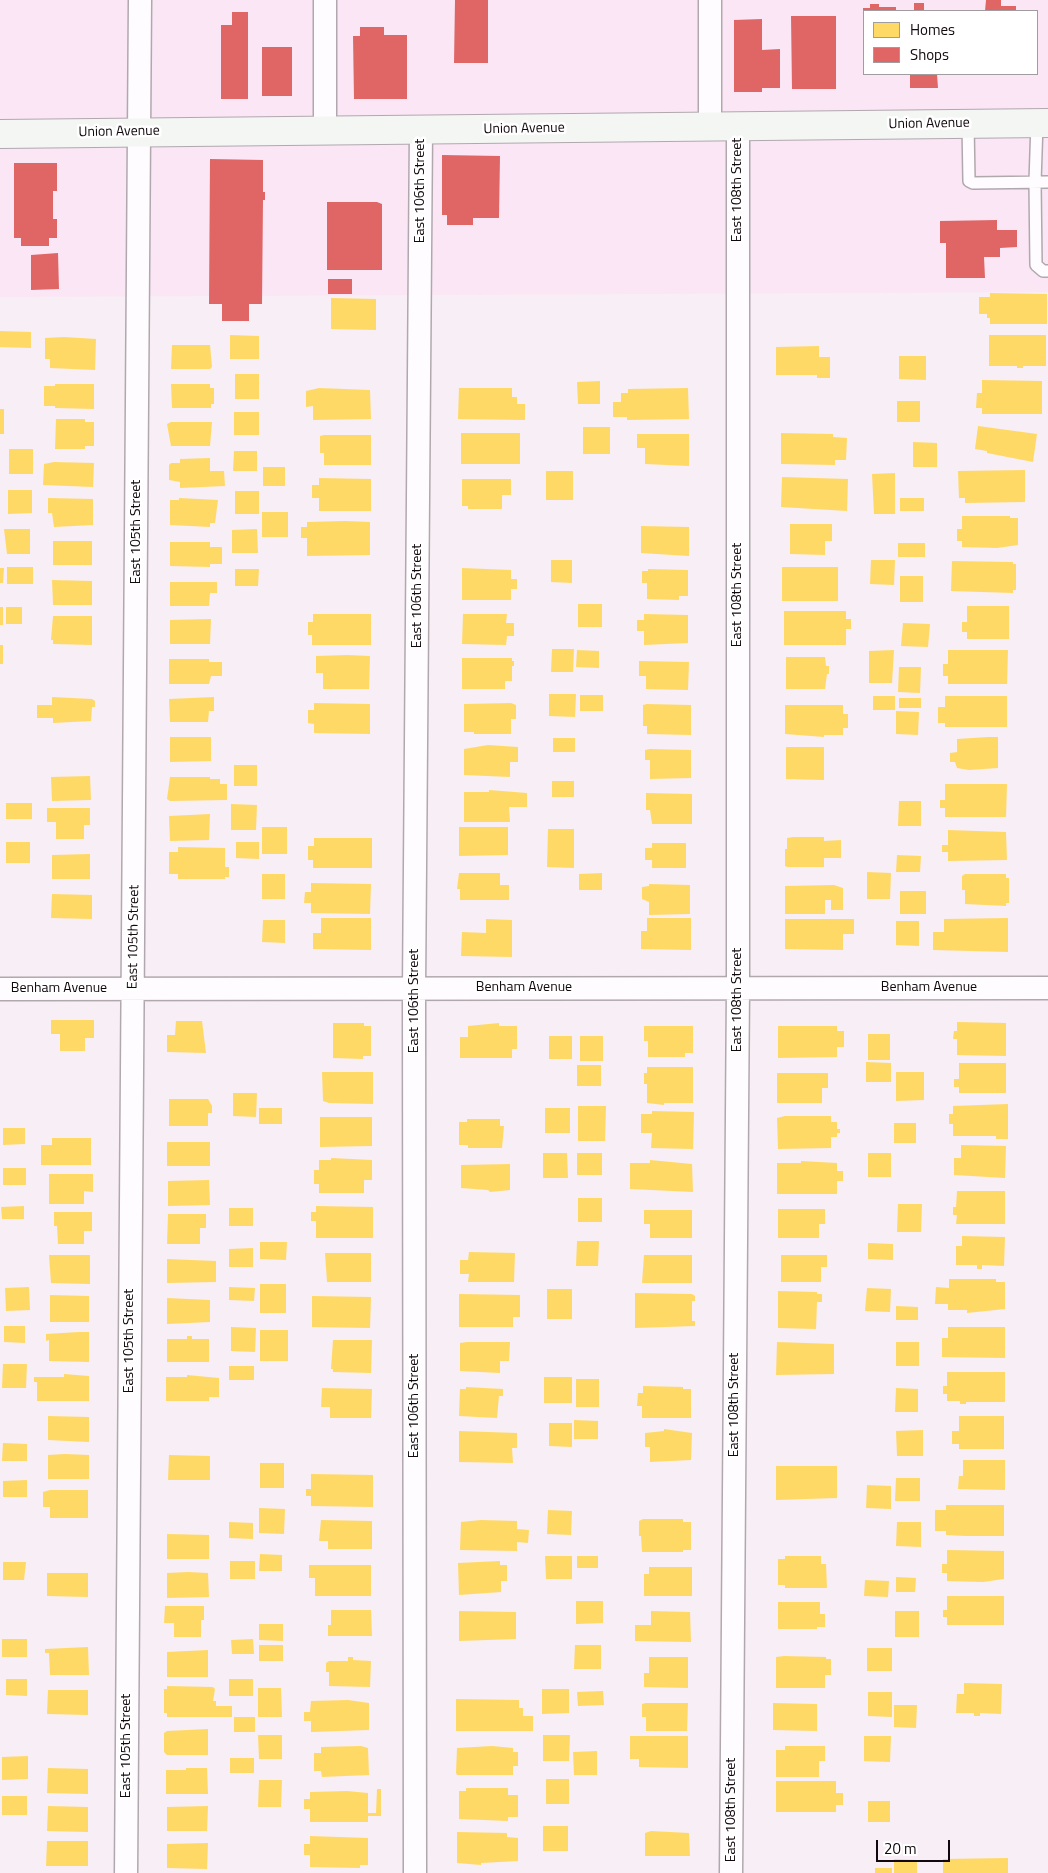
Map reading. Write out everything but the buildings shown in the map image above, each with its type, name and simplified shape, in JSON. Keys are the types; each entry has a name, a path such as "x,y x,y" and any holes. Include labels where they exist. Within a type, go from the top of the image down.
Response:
{"main road":[{"name":"Union Avenue","path":"0,134 1043,123"}],"street":[{"name":"East 105th Street","path":"126,1873 140,0"},
{"path":"325,0 325,130"},
{"path":"710,0 710,127"},
{"name":"East 108th Street","path":"731,1873 738,988 738,126"},
{"name":"East 106th Street","path":"415,1873 414,988 421,130"},
{"name":"Benham Avenue","path":"0,989 1048,988"}],"lane":[{"path":"1043,123 1035,182 1036,265 1043,271 1048,271"},
{"path":"968,124 969,181 973,184 1048,182"}],"shaded area":[{"path":"0,0 1048,0 1048,292 0,297"}]}
